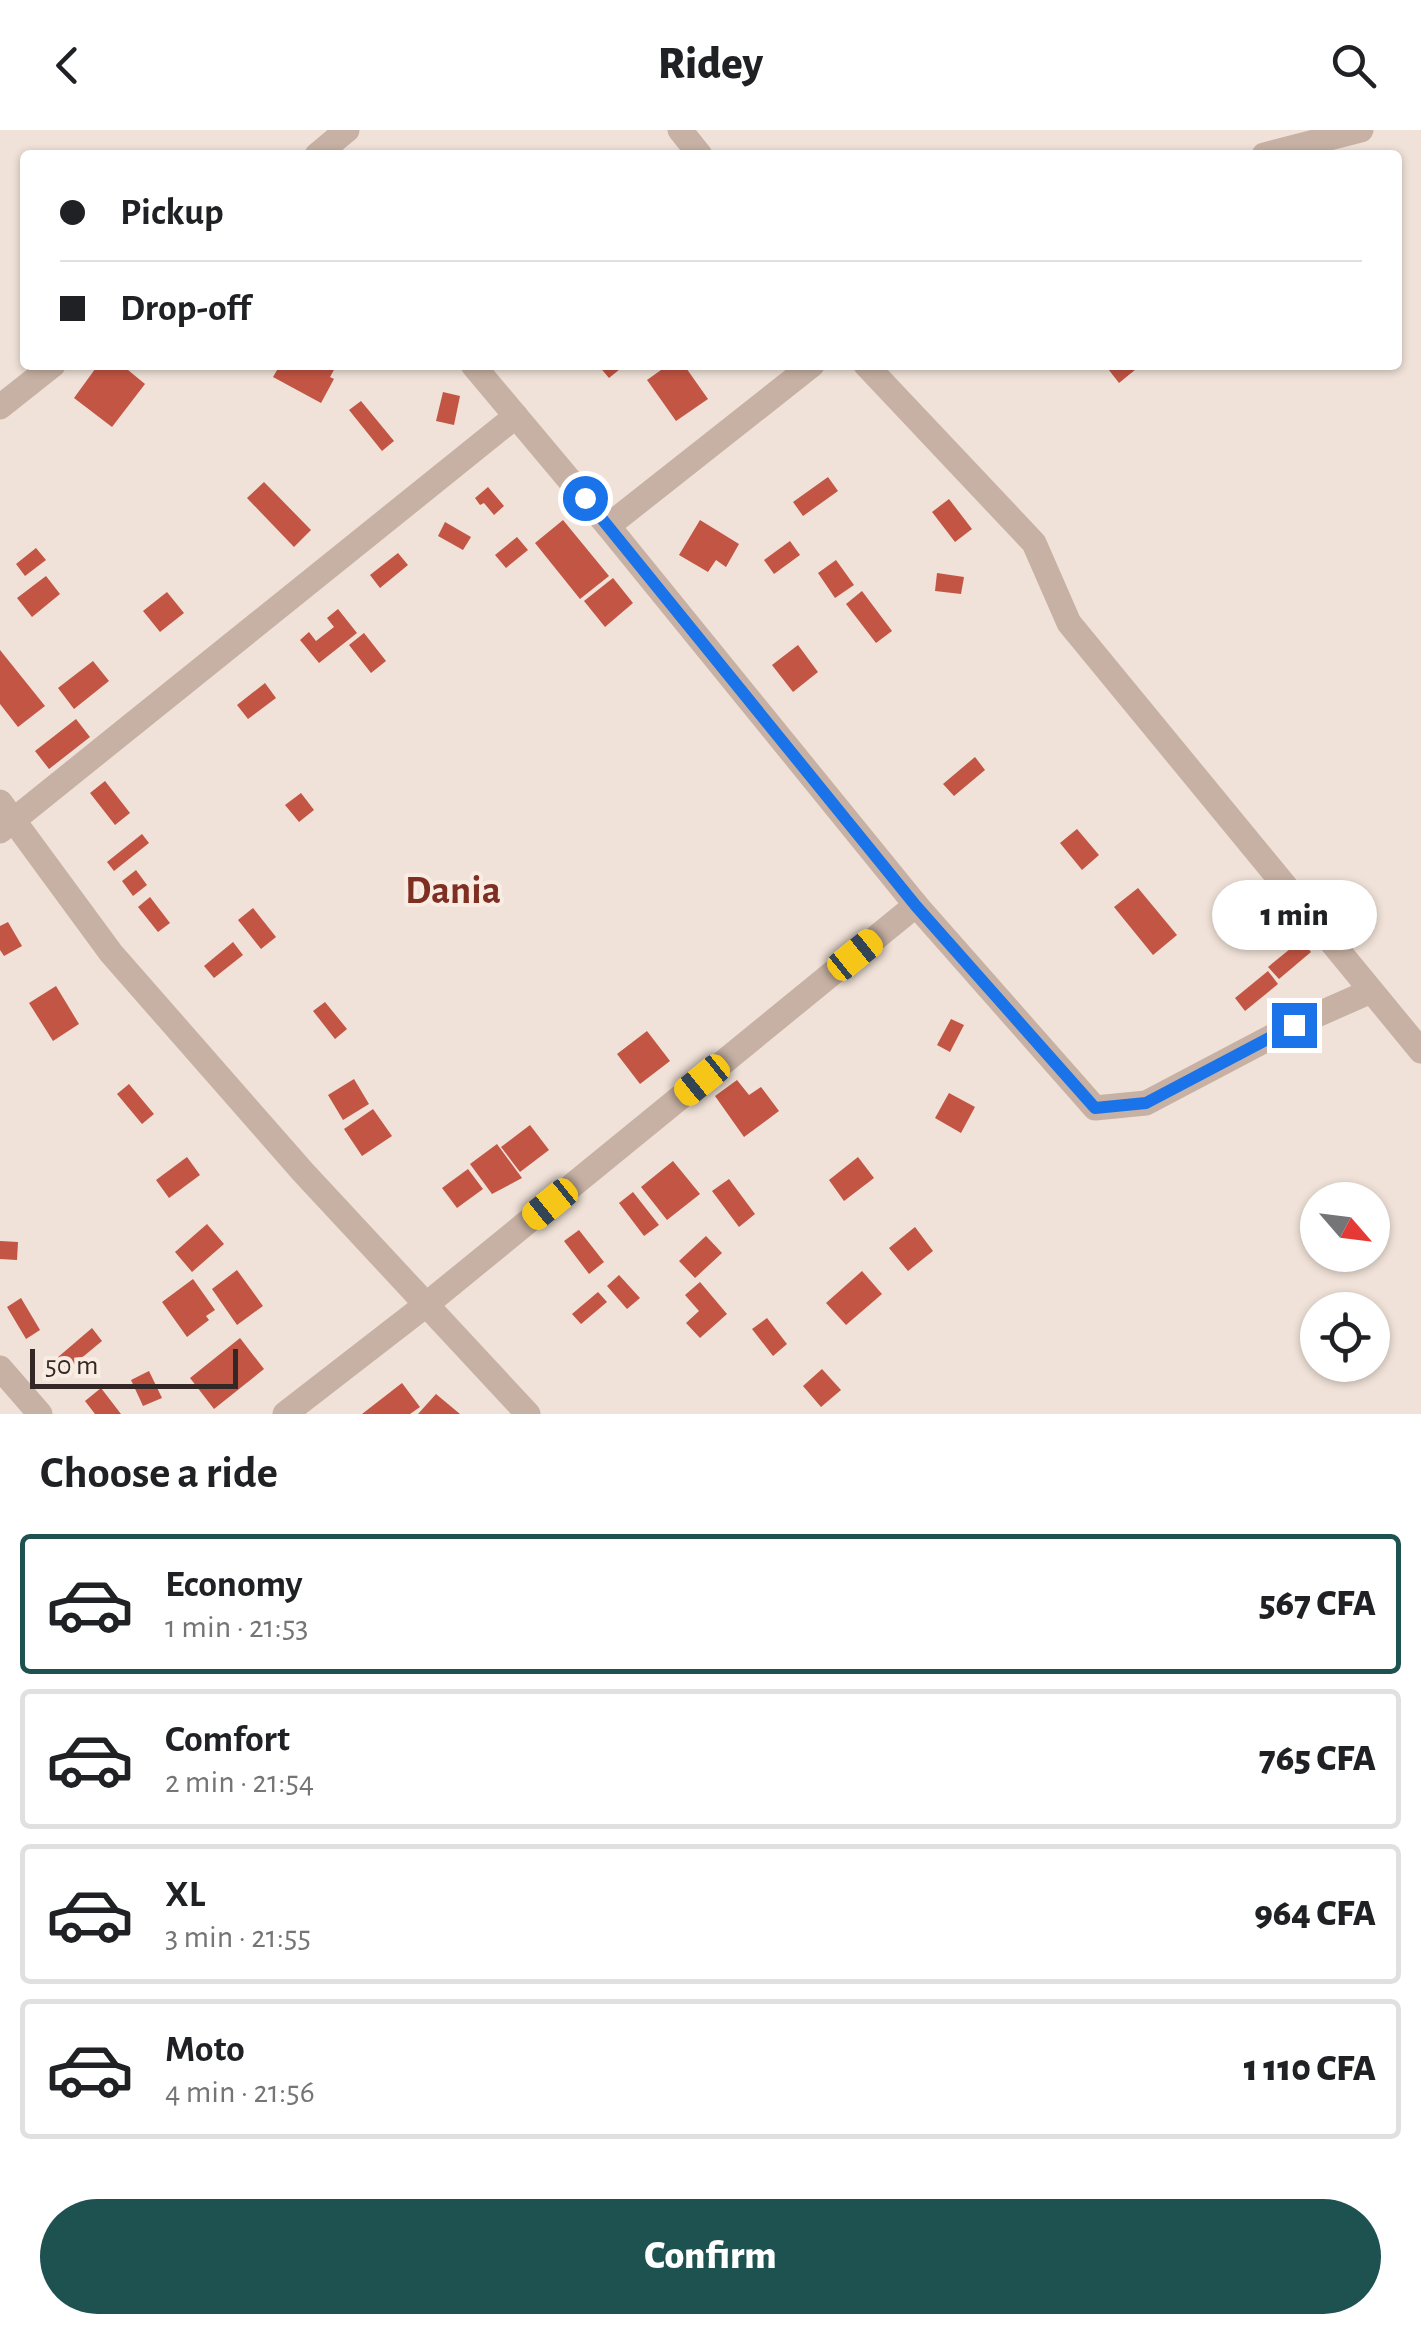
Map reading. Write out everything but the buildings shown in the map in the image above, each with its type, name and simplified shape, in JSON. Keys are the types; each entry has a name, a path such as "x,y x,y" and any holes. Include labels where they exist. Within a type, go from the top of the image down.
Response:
{"street":[{"path":"323,150 347,130"},
{"path":"680,130 696,150"},
{"path":"1283,150 1361,130"},
{"path":"0,407 47,370"},
{"path":"476,370 916,906 1095,1108 1146,1103 1294,1025 1370,991"},
{"path":"608,526 806,370"},
{"path":"871,370 1034,544 1070,624 1421,1051"},
{"path":"516,416 4,817 111,953 303,1172 528,1414"},
{"path":"286,1414 916,906"},
{"path":"0,1368 40,1414"}],"district":[{"name":"Dania","path":"453,891"}],"route":[{"path":"585,498 916,906 1095,1108 1146,1103 1294,1025"}]}
